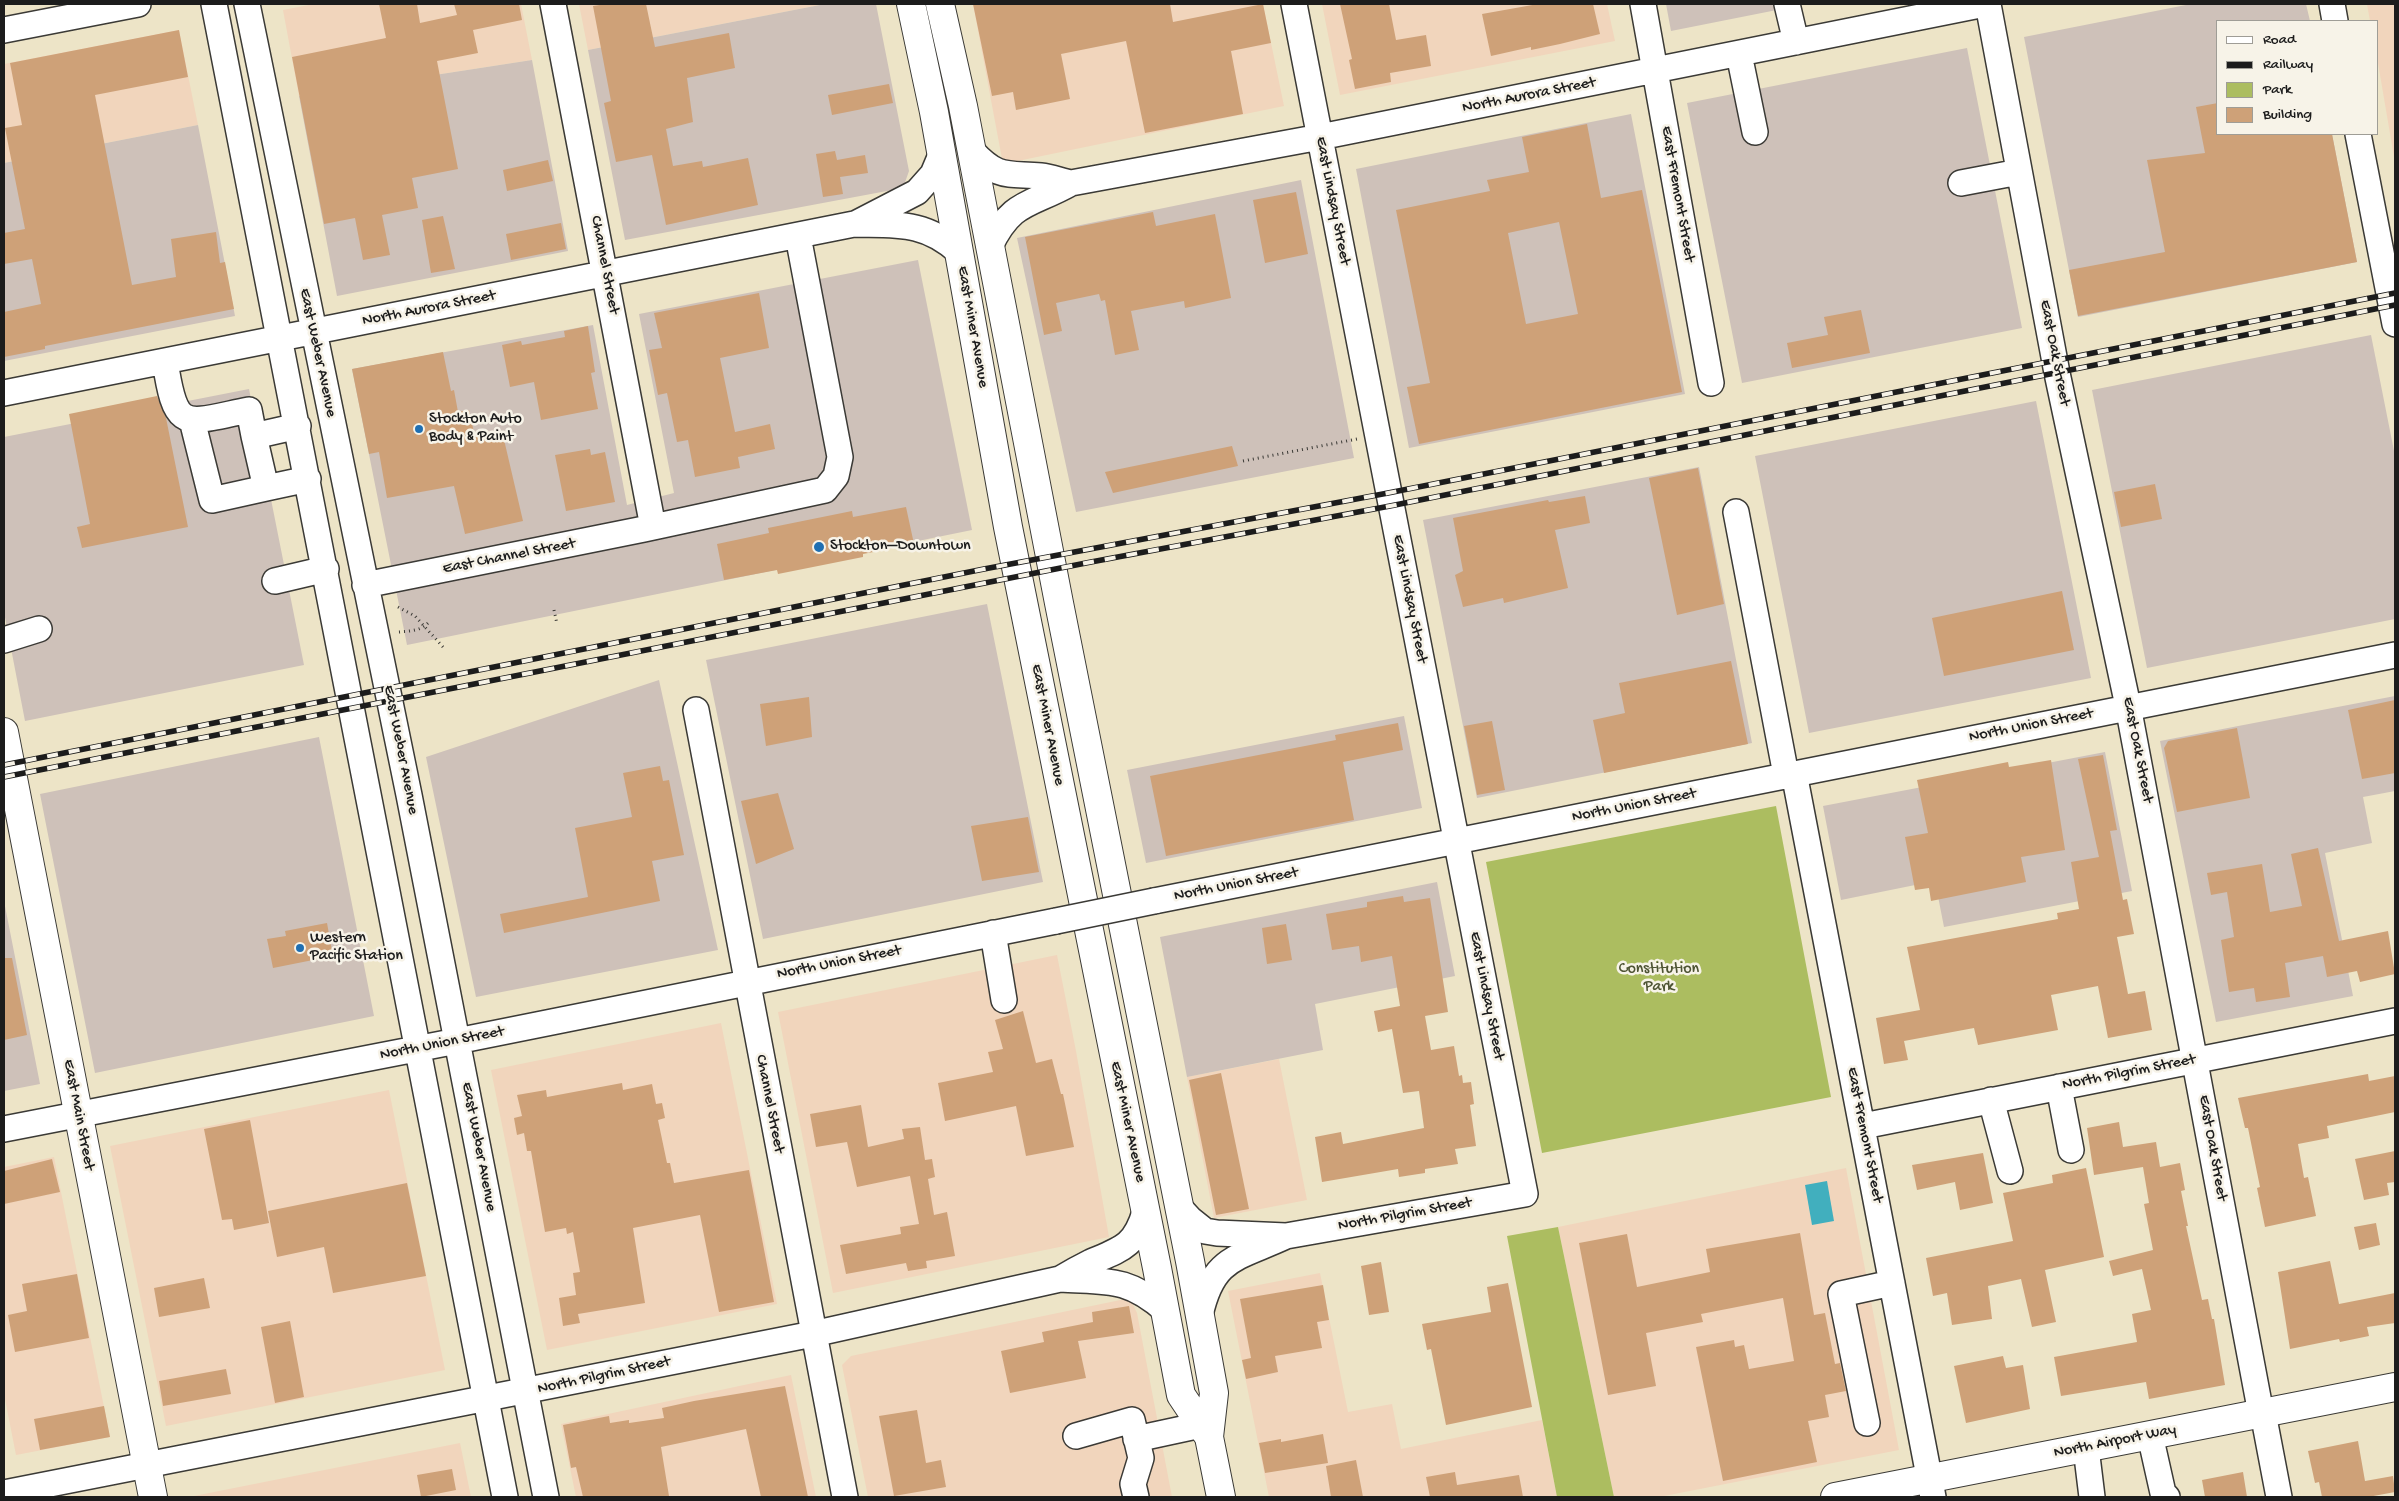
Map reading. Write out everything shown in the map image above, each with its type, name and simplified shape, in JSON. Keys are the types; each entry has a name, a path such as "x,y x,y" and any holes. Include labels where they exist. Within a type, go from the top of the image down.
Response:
{"main road":[{"name":"East Miner Avenue","path":"911,4 959,252 1009,536 1181,1395 1205,1431 1221,1497"},
{"name":"East Miner Avenue","path":"940,4 972,151 1200,1315 1214,1393 1205,1431"},
{"name":"East Main Street","path":"4,732 153,1497"},
{"name":"North Airport Way","path":"1835,1497 1931,1488 2086,1448 2395,1387"}],"street":[{"path":"4,30 138,4"},
{"name":"East Weber Avenue","path":"214,4 281,338 505,1497"},
{"name":"East Weber Avenue","path":"247,4 458,1041 546,1497"},
{"name":"Channel Street","path":"553,4 606,273 653,527"},
{"name":"East Lindsay Street","path":"1294,4 1525,1194"},
{"name":"East Fremont Street","path":"1643,4 1712,383"},
{"path":"1787,4 1796,42"},
{"name":"North Aurora Street","path":"990,246 1006,218 1017,208 1044,198 1071,184 1320,137 1987,4"},
{"name":"East Oak Street","path":"1987,4 2057,373 2128,706 2196,1059 2257,1393 2263,1413 2279,1497"},
{"path":"2332,4 2335,20"},
{"path":"1739,54 1755,132"},
{"path":"2358,135 2395,324"},
{"name":"North Aurora Street","path":"972,151 984,164 1004,174 1042,176 1071,184"},
{"name":"North Aurora Street","path":"854,224 917,192 933,174 941,155"},
{"path":"1961,183 2019,172"},
{"name":"North Aurora Street","path":"4,393 854,224 896,225 924,229 943,237 959,252"},
{"name":"East Channel Street","path":"365,585 825,490 836,476 840,458 798,236"},
{"path":"165,361 170,394 174,406 184,418 192,420 249,410 266,488"},
{"path":"192,420 212,500 308,479"},
{"path":"254,436 298,426"},
{"name":"East Fremont Street","path":"1736,512 1862,1126 1931,1488"},
{"path":"275,581 326,570"},
{"path":"4,640 39,629"},
{"name":"North Union Street","path":"4,1128 418,1049 2128,706 2395,655"},
{"name":"Channel Street","path":"696,710 845,1497"},
{"path":"993,933 1004,1000"},
{"name":"North Pilgrim Street","path":"1862,1126 2395,1021"},
{"path":"2059,1087 2071,1150"},
{"path":"1991,1100 2010,1172"},
{"name":"North Pilgrim Street","path":"1179,1206 1190,1219 1205,1231 1286,1236 1525,1194"},
{"name":"North Pilgrim Street","path":"4,1494 813,1334 1060,1278 1091,1262 1116,1253 1127,1245 1140,1230 1145,1212"},
{"name":"North Pilgrim Street","path":"1200,1315 1205,1294 1223,1266 1234,1258 1286,1236"},
{"name":"North Pilgrim Street","path":"1060,1278 1129,1285 1148,1295 1165,1310"},
{"path":"1867,1422 1841,1294 1892,1283"},
{"path":"1076,1436 1132,1420 1141,1458 1134,1484 1136,1497"},
{"path":"1136,1439 1205,1431"},
{"path":"2150,1435 2163,1493 2167,1497"},
{"path":"2086,1448 2092,1497"}],"path":[{"path":"1243,461 1377,434"},
{"path":"398,607 415,616 443,647"},
{"path":"554,610 557,624"},
{"path":"398,632 424,627 429,622"}],"shaded area":[{"path":"314,4 521,4 532,60 299,96 283,10"},
{"path":"579,4 825,4 588,50"},
{"path":"825,4 876,4 909,171 903,188 625,240 588,50"},
{"path":"973,4 1263,4 1284,106 1003,164"},
{"path":"1322,4 1607,4 1615,41 1340,95"},
{"path":"1666,4 1807,4 1671,31"},
{"path":"2191,4 2306,4 2310,20 2216,20 2216,135 2332,135 2357,262 2078,317 2024,37"},
{"path":"2367,4 2395,4 2395,163 2379,69 2379,20 2370,20"},
{"path":"179,30 198,125 4,163 4,64"},
{"path":"1967,48 2022,328 1742,383 1687,103"},
{"path":"532,60 568,251 337,296 299,96"},
{"path":"1631,114 1685,394 1409,448 1356,169"},
{"path":"198,125 235,316 4,361 4,163"},
{"path":"1301,180 1354,458 1076,512 1017,238"},
{"path":"918,260 972,530 407,645 352,369 593,325 627,505 674,493 639,314"},
{"path":"2371,335 2395,456 2395,619 2147,668 2092,390"},
{"path":"249,389 304,665 25,721 4,612 4,437"},
{"path":"2036,401 2091,678 1809,733 1755,456"},
{"path":"1699,467 1752,743 1477,798 1423,520"},
{"path":"987,604 1043,882 763,939 706,660"},
{"path":"659,680 718,950 476,997 426,757"},
{"path":"2395,696 2395,791 2363,797 2372,843 2325,853 2353,996 2216,1022 2160,741"},
{"path":"1404,716 1422,808 1146,863 1127,770"},
{"path":"319,737 374,1016 95,1073 40,794"},
{"path":"2105,752 2132,891 1944,927 1935,881 1841,900 1823,806"},
{"path":"1437,882 1455,976 1315,1004 1323,1050 1187,1077 1160,937"},
{"path":"4,901 40,1084 4,1091"},
{"path":"1057,955 1109,1237 833,1293 778,1012"},
{"path":"721,1023 777,1304 547,1350 491,1070"},
{"path":"1279,1059 1307,1200 1214,1218 1187,1077"},
{"path":"389,1090 445,1370 166,1426 110,1146"},
{"path":"54,1157 110,1437 16,1455 4,1394 4,1167"},
{"path":"1846,1168 1899,1450 1659,1497 1614,1497 1558,1227"},
{"path":"1320,1273 1348,1412 1392,1404 1401,1449 1542,1420 1557,1497 1269,1497 1228,1291"},
{"path":"1130,1298 1137,1313 1172,1497 868,1497 842,1365 851,1356"},
{"path":"791,1375 816,1497 576,1497 561,1424"},
{"path":"460,1443 471,1497 189,1497"}],"green space":[{"name":"Constitution Park","path":"1776,806 1831,1097 1542,1153 1486,862"},
{"path":"1558,1227 1614,1497 1557,1497 1507,1236"}],"water":[{"path":"1827,1181 1834,1221 1812,1225 1805,1185"}],"building":[{"path":"379,4 417,4 420,23 457,15 454,4 519,4 522,20 473,30 478,53 437,61 458,169 412,178 418,208 382,215 390,255 363,260 355,218 324,224 292,57 386,38"},
{"path":"606,4 646,4 655,47 729,33 735,68 687,78 693,122 666,129 673,166 702,161 703,167 748,158 758,205 666,225 652,155 616,162 604,103 611,101 593,6"},
{"path":"973,4 1170,4 1173,22 1263,4 1271,43 1231,51 1243,114 1145,133 1126,41 1061,54 1070,99 1016,110 1013,92 992,96"},
{"path":"1340,4 1389,4 1396,40 1426,35 1431,66 1390,73 1391,82 1355,89 1349,60 1352,59"},
{"path":"1538,4 1593,4 1600,34 1531,50 1531,47 1491,56 1482,14"},
{"path":"179,30 188,77 95,95 132,285 176,277 171,239 216,232 220,263 225,262 234,309 45,346 45,349 4,357 4,312 41,304 32,259 4,264 4,233 25,229 5,128 22,125 10,63"},
{"path":"889,84 893,103 832,115 828,95"},
{"path":"2216,103 2216,135 2332,135 2357,262 2078,316 2069,270 2165,252 2147,160 2205,153 2196,107"},
{"path":"1587,124 1601,198 1642,190 1682,392 1419,444 1407,387 1430,383 1396,210 1490,191 1487,180 1529,172 1522,137","holes":["1559,222 1578,314 1526,324 1508,233"]},
{"path":"835,151 837,160 865,155 868,173 840,177 843,194 823,197 816,154"},
{"path":"548,160 553,181 507,191 503,170"},
{"path":"1296,192 1308,254 1265,263 1253,200"},
{"path":"1153,212 1156,226 1215,214 1231,298 1185,308 1184,301 1131,311 1139,350 1115,355 1105,300 1101,301 1099,294 1056,303 1062,331 1044,335 1025,237"},
{"path":"443,216 455,269 431,273 422,220"},
{"path":"561,223 566,249 511,260 506,234"},
{"path":"759,293 769,348 720,358 735,432 770,424 775,449 738,457 740,468 695,477 688,440 677,442 667,393 658,395 649,350 662,348 654,313"},
{"path":"1861,310 1870,353 1792,368 1787,343 1828,335 1824,317"},
{"path":"588,326 595,372 591,373 598,409 541,420 534,382 510,387 502,345 521,341 522,345 565,337 564,331"},
{"path":"443,352 451,391 454,390 458,412 469,410 475,437 502,431 523,521 465,534 454,486 387,498 379,452 369,454 352,369"},
{"path":"157,396 166,418 188,527 82,548 77,527 90,524 69,414"},
{"path":"1232,446 1238,466 1113,493 1105,472"},
{"path":"590,449 591,455 605,452 615,502 566,511 555,455"},
{"path":"1698,468 1724,604 1677,615 1649,478"},
{"path":"2155,484 2162,519 2121,527 2114,492"},
{"path":"1585,496 1590,523 1555,530 1568,588 1504,603 1503,598 1463,607 1455,575 1463,571 1453,518 1548,500 1549,502"},
{"path":"906,507 914,544 863,554 863,557 778,574 777,570 724,580 717,544 769,533 768,528 852,511 853,517"},
{"path":"2062,591 2074,650 1944,676 1932,618"},
{"path":"1731,661 1748,744 1604,773 1593,720 1625,713 1619,683"},
{"path":"809,697 812,737 766,746 760,704"},
{"path":"2395,700 2395,773 2362,779 2348,710"},
{"path":"1492,721 1505,790 1477,795 1464,726"},
{"path":"1398,723 1403,750 1343,762 1354,820 1166,856 1150,776 1336,740 1335,735"},
{"path":"2237,728 2250,798 2177,812 2164,748 2168,741"},
{"path":"2103,755 2117,830 2110,831 2123,900 2127,899 2134,934 2117,937 2128,994 2145,991 2152,1030 2108,1038 2098,986 2051,995 2058,1030 1978,1045 1974,1028 1904,1041 1908,1060 1884,1064 1876,1018 1920,1010 1907,947 2058,919 2057,913 2079,909 2071,862 2099,857 2078,759"},
{"path":"2051,760 2065,850 2021,857 2026,882 1931,901 1929,888 1915,890 1905,837 1928,833 1917,780 2008,762 2009,767"},
{"path":"660,766 663,781 669,780 684,855 652,861 660,901 504,933 500,914 588,897 575,828 632,817 623,773"},
{"path":"778,793 794,849 756,864 741,801"},
{"path":"1028,817 1039,872 982,881 971,826"},
{"path":"2318,848 2339,941 2388,931 2395,974 2360,982 2357,971 2327,977 2323,956 2285,963 2290,997 2256,1002 2254,988 2229,992 2221,940 2234,937 2227,892 2211,895 2207,873 2262,864 2270,912 2302,906 2291,854"},
{"path":"1403,896 1404,902 1430,898 1448,1012 1425,1016 1431,1050 1454,1046 1459,1076 1462,1075 1463,1083 1471,1082 1474,1104 1470,1105 1476,1146 1455,1149 1458,1164 1425,1169 1425,1173 1399,1177 1398,1169 1322,1182 1315,1137 1341,1132 1343,1144 1424,1128 1419,1091 1403,1093 1392,1029 1378,1032 1374,1011 1400,1006 1392,956 1361,962 1359,946 1332,950 1326,914 1367,907 1367,902"},
{"name":"Western Pacific Station","path":"327,923 333,956 273,968 267,939 286,936 285,931"},
{"path":"1286,924 1292,960 1267,964 1262,928"},
{"path":"4,958 12,958 27,1035 4,1040"},
{"path":"1023,1011 1036,1063 1052,1059 1061,1094 1063,1094 1074,1147 1026,1156 1016,1106 945,1121 938,1083 993,1072 988,1052 1003,1049 995,1020"},
{"path":"1221,1073 1249,1209 1216,1215 1189,1080"},
{"path":"2368,1074 2369,1081 2395,1076 2395,1112 2327,1126 2329,1138 2298,1144 2304,1178 2308,1177 2316,1216 2265,1227 2257,1188 2260,1187 2248,1128 2245,1128 2238,1098"},
{"path":"622,1083 623,1090 652,1084 656,1104 662,1103 665,1118 658,1120 667,1163 670,1163 674,1183 749,1170 774,1302 719,1312 700,1215 633,1228 645,1303 578,1314 580,1323 563,1326 559,1298 576,1295 573,1273 580,1272 573,1232 567,1234 566,1228 545,1232 531,1151 527,1151 524,1133 517,1135 514,1118 522,1116 517,1095 546,1090 547,1097"},
{"path":"861,1105 868,1147 904,1139 902,1129 920,1127 925,1160 932,1159 935,1177 928,1179 934,1215 947,1212 955,1256 926,1261 927,1268 908,1271 906,1263 846,1274 840,1245 901,1234 900,1227 919,1224 910,1176 857,1187 847,1142 816,1147 810,1114"},
{"path":"250,1120 269,1223 234,1230 232,1219 222,1220 204,1129"},
{"path":"2119,1122 2123,1147 2156,1142 2160,1167 2180,1163 2185,1190 2181,1191 2188,1226 2186,1226 2202,1300 2208,1299 2212,1319 2214,1319 2225,1385 2149,1399 2146,1382 2061,1396 2054,1357 2137,1342 2132,1314 2151,1310 2142,1269 2113,1276 2109,1261 2153,1250 2144,1204 2149,1203 2143,1167 2094,1175 2087,1128"},
{"path":"2395,1151 2395,1182 2387,1183 2389,1195 2364,1200 2355,1159"},
{"path":"1983,1153 1993,1203 1960,1210 1955,1182 1917,1190 1912,1165"},
{"path":"52,1159 60,1192 4,1204 4,1171"},
{"path":"2086,1168 2104,1257 2045,1270 2056,1322 2032,1327 2021,1279 1988,1286 1992,1319 1952,1325 1947,1293 1933,1296 1926,1258 2013,1241 2003,1193 2053,1183 2052,1175"},
{"path":"407,1183 426,1276 333,1293 324,1247 277,1257 268,1211"},
{"path":"2376,1223 2380,1245 2359,1250 2354,1227"},
{"path":"1800,1233 1814,1315 1825,1313 1835,1364 1840,1363 1846,1391 1825,1395 1829,1417 1808,1421 1817,1462 1723,1481 1696,1347 1734,1340 1735,1347 1744,1345 1749,1369 1794,1361 1783,1298 1701,1314 1703,1322 1646,1333 1656,1386 1608,1395 1579,1243 1627,1234 1637,1287 1710,1272 1706,1249"},
{"path":"2330,1261 2339,1304 2395,1293 2395,1323 2367,1327 2369,1336 2340,1342 2339,1339 2290,1349 2278,1272"},
{"path":"1381,1262 1389,1312 1369,1315 1361,1266"},
{"path":"77,1274 89,1338 15,1352 8,1315 27,1311 22,1284"},
{"path":"204,1278 210,1308 159,1317 154,1288"},
{"path":"1508,1283 1532,1407 1446,1425 1431,1349 1427,1350 1422,1324 1491,1312 1487,1287"},
{"path":"1323,1285 1329,1320 1317,1322 1322,1348 1275,1356 1278,1372 1246,1379 1242,1360 1251,1358 1240,1299"},
{"path":"1129,1306 1134,1333 1078,1341 1086,1378 1010,1393 1001,1351 1044,1342 1042,1332 1093,1322 1092,1312"},
{"path":"290,1321 304,1397 275,1403 261,1327"},
{"path":"2003,1356 2006,1368 2023,1365 2030,1409 1966,1423 1954,1366"},
{"path":"226,1369 231,1394 163,1406 159,1381"},
{"path":"785,1386 808,1497 761,1497 746,1429 661,1447 669,1496 583,1497 576,1467 571,1468 563,1425 609,1416 610,1423 629,1420 629,1423 664,1418 662,1408"},
{"path":"104,1406 110,1437 40,1450 34,1419"},
{"path":"917,1410 926,1463 941,1460 946,1487 894,1496 879,1416"},
{"path":"1323,1434 1328,1463 1265,1473 1259,1443 1281,1439 1281,1442"},
{"path":"2358,1441 2365,1481 2393,1476 2395,1492 2368,1497 2322,1497 2319,1482 2315,1483 2308,1451"},
{"path":"1356,1460 1363,1497 1331,1497 1326,1466"},
{"path":"452,1469 456,1490 421,1497 417,1475"},
{"path":"1455,1472 1457,1485 1519,1475 1523,1497 1430,1497 1426,1477"},
{"path":"2243,1472 2247,1497 2205,1497 2202,1480"}],"railway":[{"path":"4,765 984,569 1388,493 2395,293"},
{"path":"4,777 1091,562 1390,506 2395,305"}],"place":[{"name":"Stockton Auto Body & Paint","path":"419,429"},
{"name":"Stockton–Downtown","path":"819,547"},
{"name":"Western Pacific Station","path":"300,948"}]}
